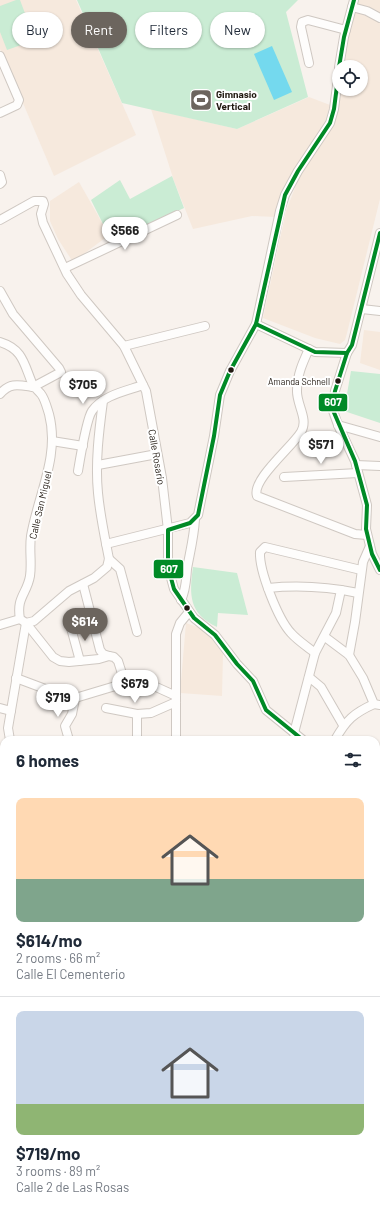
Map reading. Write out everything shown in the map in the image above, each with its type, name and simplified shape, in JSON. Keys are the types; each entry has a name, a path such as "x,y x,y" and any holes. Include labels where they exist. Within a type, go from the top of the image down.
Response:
{"street":[{"path":"340,60 353,3 380,18"},
{"path":"309,63 301,27 302,22 308,20 346,30"},
{"path":"0,56 19,100 17,105 0,112"},
{"path":"181,600 185,593 187,569 194,539 195,519 201,506 220,395 230,371 256,324 284,200 298,171 330,123 336,96"},
{"path":"0,175 2,182 0,184"},
{"name":"Calle Rosario","path":"0,220 34,201 43,201 44,204 41,214 42,223 65,268 81,294 124,346 143,385 157,454 168,530 168,567 174,589 194,618 215,635 237,664 253,681 266,710 298,736"},
{"path":"65,268 177,215"},
{"path":"380,232 352,346 347,353 332,408 357,469 367,505 367,535 372,554 380,570"},
{"path":"0,291 13,314 61,372 34,387 14,384 4,389 0,394"},
{"path":"362,309 380,312"},
{"path":"256,324 315,352 347,353"},
{"path":"124,346 205,326"},
{"name":"Calle San Miguel","path":"0,342 12,348 23,359 34,387 42,395 49,414 52,441 50,462 36,512 31,538 30,574 28,585 21,595 18,608 23,621 8,728 9,736"},
{"path":"309,349 299,370 296,391 304,425 301,432 274,463 257,486 257,496 355,534 367,535"},
{"path":"78,471 91,412 102,401 112,395 143,385"},
{"path":"0,625 23,621 34,621 69,591 94,578 107,567 109,559 98,494 99,433 102,401"},
{"path":"338,425 380,437"},
{"path":"52,441 84,446"},
{"path":"98,465 157,454"},
{"path":"284,477 380,466"},
{"path":"106,544 168,530 195,519"},
{"path":"349,655 355,622 361,570 370,546"},
{"path":"315,653 291,633 268,588 259,561 260,552 265,547 361,570"},
{"path":"109,559 120,569 137,632"},
{"path":"83,584 100,650 103,654 114,657 118,661 125,683"},
{"path":"268,588 292,585 358,593"},
{"path":"294,733 315,653 336,613 341,590"},
{"path":"176,736 176,634 180,623 189,612"},
{"path":"23,621 53,657 60,661 80,661 99,659 109,656"},
{"path":"71,628 80,661"},
{"path":"325,636 349,655 377,704 359,711 343,725 338,736"},
{"path":"309,677 322,687 343,725"},
{"path":"16,678 65,698 75,699 125,683 143,681 176,699"},
{"path":"68,736 65,726 72,714 75,699"},
{"path":"106,708 137,714 150,713 176,699"},
{"path":"0,708 11,711"},
{"path":"137,714 137,736"}],"shaded area":[{"path":"0,0 76,0 81,12 71,12 71,48 97,48 136,135 54,176 0,49"},
{"path":"357,0 380,0 380,199 347,333 345,340 340,344 315,338 263,318 286,211 298,180 326,135 337,96 368,96 368,60 342,60"},
{"path":"309,97 330,105 324,125 298,164 284,192 275,217 252,216 193,229 174,181 151,109 237,129"},
{"path":"79,182 109,235 73,262 58,239 50,221 50,201"},
{"path":"364,330 380,332 380,370 360,363"},
{"path":"186,623 200,628 210,636 223,654 222,696 180,693"}],"green space":[{"path":"20,0 24,12 12,12 13,48 7,50 0,32 0,6"},
{"path":"77,0 298,0 286,12 308,97 237,129 122,103 98,48 127,48 127,12 82,12"},
{"path":"172,176 184,208 112,242 91,200 120,180 130,199"},
{"path":"351,371 380,374 380,423 344,411"},
{"path":"193,567 237,573 248,615 218,613 217,627 201,616 196,610 191,595"}],"water":[{"path":"272,46 292,92 274,100 254,54"}],"transit line":[{"name":"607","path":"340,60 344,37 354,0"},
{"name":"607","path":"298,736 266,710 253,681 237,664 215,635 194,618 174,589 168,567 168,530 190,523 198,515 214,436 220,395 230,371 256,324 285,195 298,171 330,123 336,96"},
{"name":"607","path":"380,233 352,345 347,353 335,391 332,408 355,461 367,505 366,529 372,554 380,570"},
{"name":"607","path":"256,324 315,352 347,353"}],"place":[{"name":"Gimnasio Vertical","path":"201,100"},
{"name":"Amanda Schnell","path":"338,381"}]}
